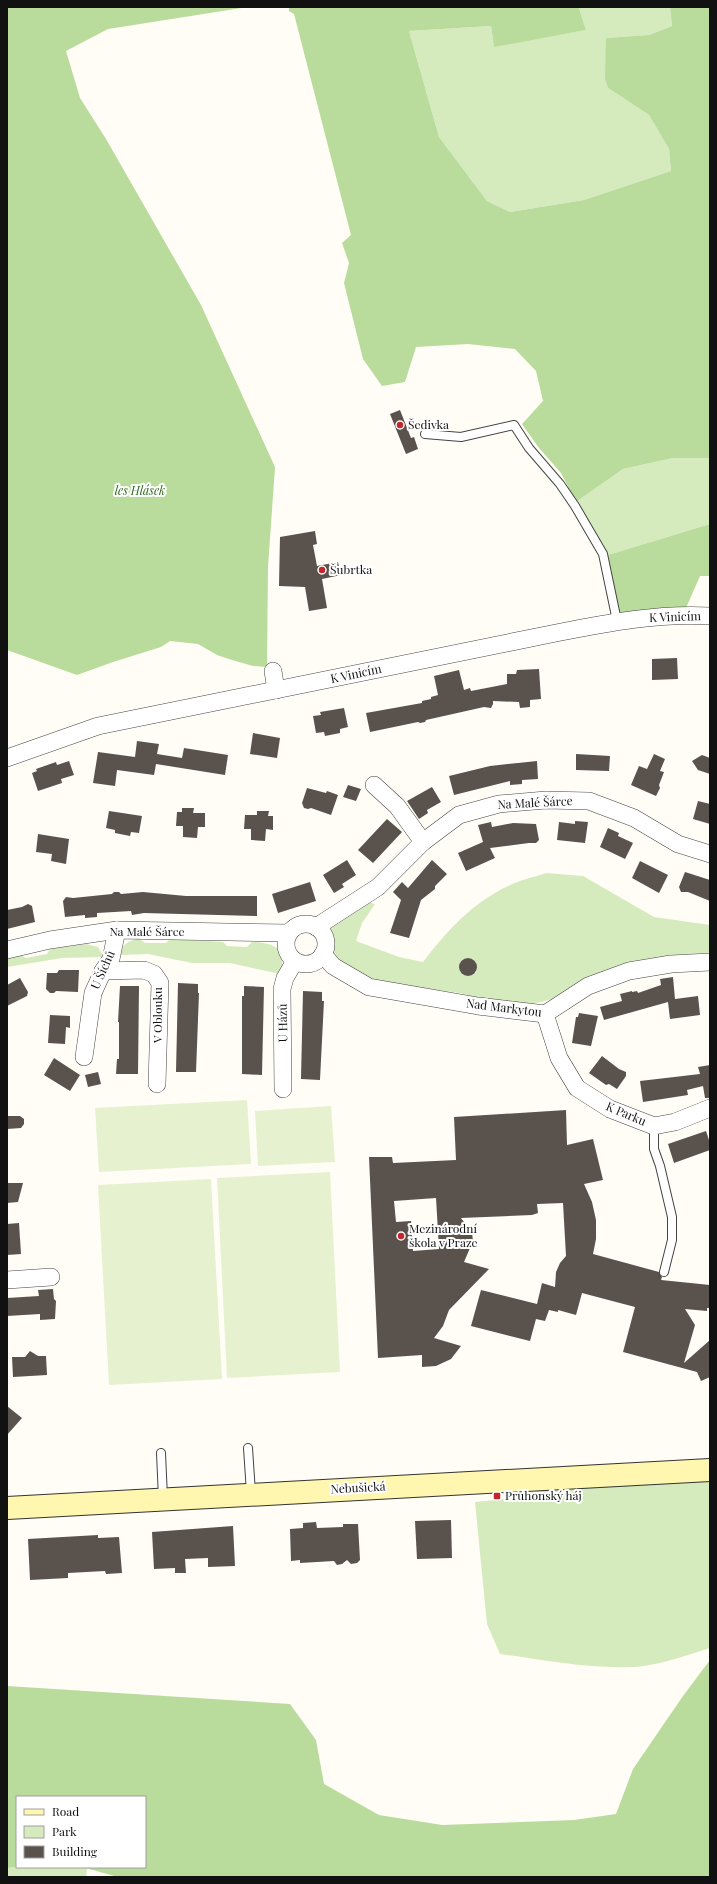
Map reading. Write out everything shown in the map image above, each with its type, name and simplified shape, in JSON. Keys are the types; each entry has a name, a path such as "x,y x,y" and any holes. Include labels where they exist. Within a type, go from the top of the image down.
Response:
{"street":[{"name":"K Vinicím","path":"7,758 98,726 617,621 685,615 710,616"},
{"path":"273,671 276,690"},
{"path":"374,785 397,806 423,842"},
{"name":"Na Malé Šárce","path":"316,927 378,887 423,842 459,815 499,804 546,800 589,801 634,818 678,844 710,854"},
{"path":"310,924 316,927 324,936 326,942 323,954 319,959 307,964 295,961 291,957 286,945 289,934 298,926 310,924"},
{"name":"Na Malé Šárce","path":"7,950 50,940 117,930 289,934"},
{"name":"U Šíchů","path":"84,1057 93,993 103,971 111,959 117,930"},
{"name":"Nad Markytou","path":"323,954 333,966 369,987 478,1006 545,1014 588,986 629,971 671,964 710,962"},
{"name":"U Házů","path":"283,1089 282,989 285,978 295,961"},
{"name":"V Oblouku","path":"103,971 144,970 154,974 160,984 157,1084"},
{"name":"K Parku","path":"545,1014 559,1058 577,1088 610,1109 654,1126 675,1122 710,1108"},
{"path":"7,1280 50,1277"},
{"name":"Nebušická","path":"7,1508 710,1470"}],"lane":[{"path":"425,434 461,437 514,425 529,448 560,484 575,506 603,554 617,621"},
{"path":"654,1126 654,1149 665,1184 672,1217 672,1240 664,1272"},
{"path":"248,1448 252,1494"},
{"path":"161,1453 163,1499"}],"green space":[{"name":"les Hlásek","path":"7,7 248,7 108,29 66,51 80,98 106,139 201,305 275,467 268,567 267,667 253,666 217,655 198,644 170,641 161,647 77,675 7,650"},
{"path":"289,7 586,7 579,8 586,30 494,47 491,26 409,31 439,137 487,201 510,212 584,200 671,171 669,149 649,115 608,88 605,78 606,38 649,35 672,26 670,7 710,7 710,458 673,458 623,469 576,502 561,473 539,448 522,424 543,401 536,371 515,349 468,344 416,347 405,382 382,386 363,359 344,283 349,263 342,243 351,235 294,14 289,11"},
{"path":"670,7 672,26 649,35 606,38 608,88 649,115 669,149 671,171 584,200 510,212 487,201 439,137 409,31 491,26 494,46 586,30 579,8"},
{"path":"673,458 710,458 710,524 608,555 576,502 623,469"},
{"path":"710,524 710,576 700,576 686,608 620,615 608,555"},
{"path":"546,873 583,876 654,917 710,925 710,953 667,956 630,964 594,977 555,997 556,998 525,1006 500,1004 460,993 376,982 344,966 333,953 329,939 333,924 368,902 375,904 362,923 356,941 399,957 423,962 441,939 472,909 483,901 495,893 522,880","holes":["468,958 473,960 477,967 476,972 468,976 461,972 459,967 464,960"]},
{"path":"136,939 140,939 145,943 166,943 170,939 223,942 227,946 247,947 252,942 267,944 278,949 281,953 282,965 280,974 230,963 192,963 148,954 119,955 125,944"},
{"path":"86,944 98,947 104,957 62,958 7,967 7,957 21,955 26,958 47,954 50,949"},
{"path":"247,1100 251,1164 99,1172 95,1108"},
{"path":"331,1106 335,1162 258,1166 255,1111"},
{"path":"330,1172 340,1372 227,1378 217,1178"},
{"path":"211,1179 222,1379 109,1385 98,1185"},
{"path":"710,1481 710,1648 662,1662 633,1667 599,1667 500,1654 487,1624 475,1502 505,1499 544,1489"},
{"path":"710,1660 710,1877 118,1877 86,1868 146,1868 146,1796 16,1796 16,1867 7,1868 7,1686 290,1704 316,1740 324,1784 379,1815 442,1825 574,1820 616,1814 633,1769 683,1696"},
{"path":"7,1868 87,1868 86,1877 7,1877"}],"building":[{"name":"Šedivka","path":"400,410 411,438 414,437 418,449 406,454 390,414"},
{"path":"315,531 317,544 313,545 317,566 338,562 341,575 322,579 327,608 309,611 305,587 279,586 280,537"},
{"path":"677,658 678,679 652,680 652,659"},
{"path":"539,669 541,699 530,700 530,707 520,708 519,702 493,701 491,708 484,707 426,720 425,722 418,722 370,732 366,713 422,703 422,701 431,699 431,697 438,695 434,676 459,670 464,690 470,688 471,691 507,684 507,674 516,674 517,670"},
{"path":"344,708 348,727 340,729 340,733 325,736 324,732 316,733 313,716 321,715 320,712"},
{"path":"253,733 280,738 277,758 250,754"},
{"path":"137,741 159,744 157,754 182,758 184,748 228,755 225,775 156,764 154,775 117,770 115,786 93,783 98,752 135,757"},
{"path":"576,754 610,756 609,771 576,770"},
{"path":"654,754 665,759 660,771 664,772 659,785 660,788 656,796 631,785 639,766 647,769"},
{"path":"702,755 710,758 710,774 698,770 692,761"},
{"path":"69,761 74,775 61,779 62,783 38,791 32,773 37,771 36,769 56,762 57,765"},
{"path":"537,761 538,779 522,780 522,784 510,785 510,781 454,795 449,776 490,766"},
{"path":"348,785 361,789 356,801 343,797"},
{"path":"432,787 441,802 427,810 428,813 419,819 407,801"},
{"path":"307,788 326,793 327,791 338,795 331,815 311,808 304,808 302,803"},
{"path":"698,801 710,804 710,824 693,819"},
{"path":"182,808 194,808 193,813 205,813 205,827 198,827 197,838 183,837 183,826 176,826 177,812 182,812"},
{"path":"109,811 142,816 139,833 131,832 130,836 115,833 115,830 106,828"},
{"path":"257,811 269,811 268,816 273,816 273,830 266,829 265,841 251,840 251,829 244,829 245,815 257,815"},
{"path":"387,819 402,832 373,863 358,850"},
{"path":"575,821 588,822 585,843 557,840 559,822 575,824"},
{"path":"491,822 492,827 513,823 536,824 539,840 536,843 490,848 495,858 466,871 458,853 483,842 478,825"},
{"path":"608,828 619,833 618,836 633,843 625,859 600,847"},
{"path":"38,834 69,839 66,864 51,861 52,854 36,852"},
{"path":"347,860 356,875 342,884 344,887 334,893 323,875"},
{"path":"432,860 447,874 435,886 435,889 421,900 409,938 390,933 401,900 393,892 402,882 408,888"},
{"path":"640,861 668,875 659,893 632,878"},
{"path":"685,872 710,880 710,901 688,892 681,892 679,887"},
{"path":"310,882 316,901 278,913 272,894"},
{"path":"114,892 119,892 121,894 143,892 186,896 257,896 257,916 144,913 132,915 131,911 97,913 97,917 85,918 85,915 65,917 63,901 66,897 73,898 112,894"},
{"path":"28,904 32,906 35,922 7,929 7,910 22,907"},
{"path":"468,958 474,961 477,967 474,973 468,976 462,973 459,967 462,961"},
{"path":"59,970 79,970 78,992 56,991 54,993 50,993 46,989 47,973 57,973"},
{"path":"673,977 675,999 698,996 700,1015 670,1019 668,1002 604,1020 600,1007 622,1001 620,994 632,991 637,991 638,993 661,985 660,979"},
{"path":"20,978 28,992 27,996 7,1006 7,985"},
{"path":"178,983 198,984 199,993 196,1072 176,1072"},
{"path":"120,986 139,986 138,1074 116,1074 117,1059 119,1059 118,1022"},
{"path":"244,986 264,987 262,1075 242,1074 242,996 244,996"},
{"path":"303,991 322,992 322,1001 324,1001 320,1080 301,1079"},
{"path":"579,1013 598,1016 591,1046 572,1043 576,1017 578,1017"},
{"path":"50,1015 70,1016 70,1028 66,1027 65,1044 48,1043"},
{"path":"602,1056 619,1069 626,1072 626,1076 617,1089 609,1084 606,1085 589,1073"},
{"path":"54,1058 80,1075 70,1091 44,1075"},
{"path":"710,1065 710,1098 705,1098 703,1086 687,1090 688,1095 643,1102 640,1081 700,1074 698,1067"},
{"path":"98,1072 101,1084 88,1087 85,1075"},
{"path":"566,1110 567,1145 593,1139 603,1180 584,1184 592,1202 596,1220 596,1239 593,1254 659,1272 662,1277 661,1280 710,1285 710,1308 707,1308 707,1311 685,1309 695,1325 684,1363 710,1340 710,1377 701,1381 697,1372 623,1352 635,1307 582,1293 576,1315 558,1310 558,1312 549,1310 545,1321 536,1319 530,1341 471,1326 481,1290 537,1304 542,1283 555,1287 556,1272 560,1263 566,1256 563,1203 537,1204 538,1213 532,1215 461,1218 472,1233 473,1241 464,1262 489,1269 449,1310 443,1326 434,1338 461,1346 451,1359 436,1366 422,1367 422,1355 378,1358 369,1157 392,1157 393,1163 456,1160 454,1117","holes":["436,1198 439,1249 413,1251 411,1221 396,1222 394,1201"]},
{"path":"7,1116 20,1116 24,1119 24,1124 21,1128 7,1129"},
{"path":"706,1131 710,1143 710,1150 674,1163 668,1144"},
{"path":"7,1183 23,1183 18,1202 7,1203"},
{"path":"19,1223 21,1254 7,1255 7,1224"},
{"path":"53,1289 54,1299 56,1301 55,1319 40,1320 40,1314 7,1316 7,1298 39,1296 38,1290"},
{"path":"30,1351 38,1356 46,1356 47,1375 13,1377 12,1357 25,1357"},
{"path":"7,1406 22,1418 7,1435"},
{"path":"451,1520 452,1558 417,1559 415,1521"},
{"path":"316,1522 317,1528 343,1527 343,1524 358,1524 360,1560 357,1563 351,1564 347,1560 342,1564 337,1565 334,1561 300,1563 300,1560 291,1561 290,1529 303,1528 303,1523"},
{"path":"233,1526 235,1566 208,1567 208,1558 185,1559 186,1573 175,1573 175,1568 154,1569 152,1532"},
{"path":"98,1535 98,1538 119,1537 122,1573 106,1574 105,1571 68,1573 68,1578 30,1580 28,1539"}],"place":[{"name":"Šedivka","path":"400,425"},
{"name":"Šubrtka","path":"322,570"},
{"name":"Mezinárodní škola v Praze","path":"401,1236"},
{"name":"Průhonský háj","path":"497,1496"}]}
